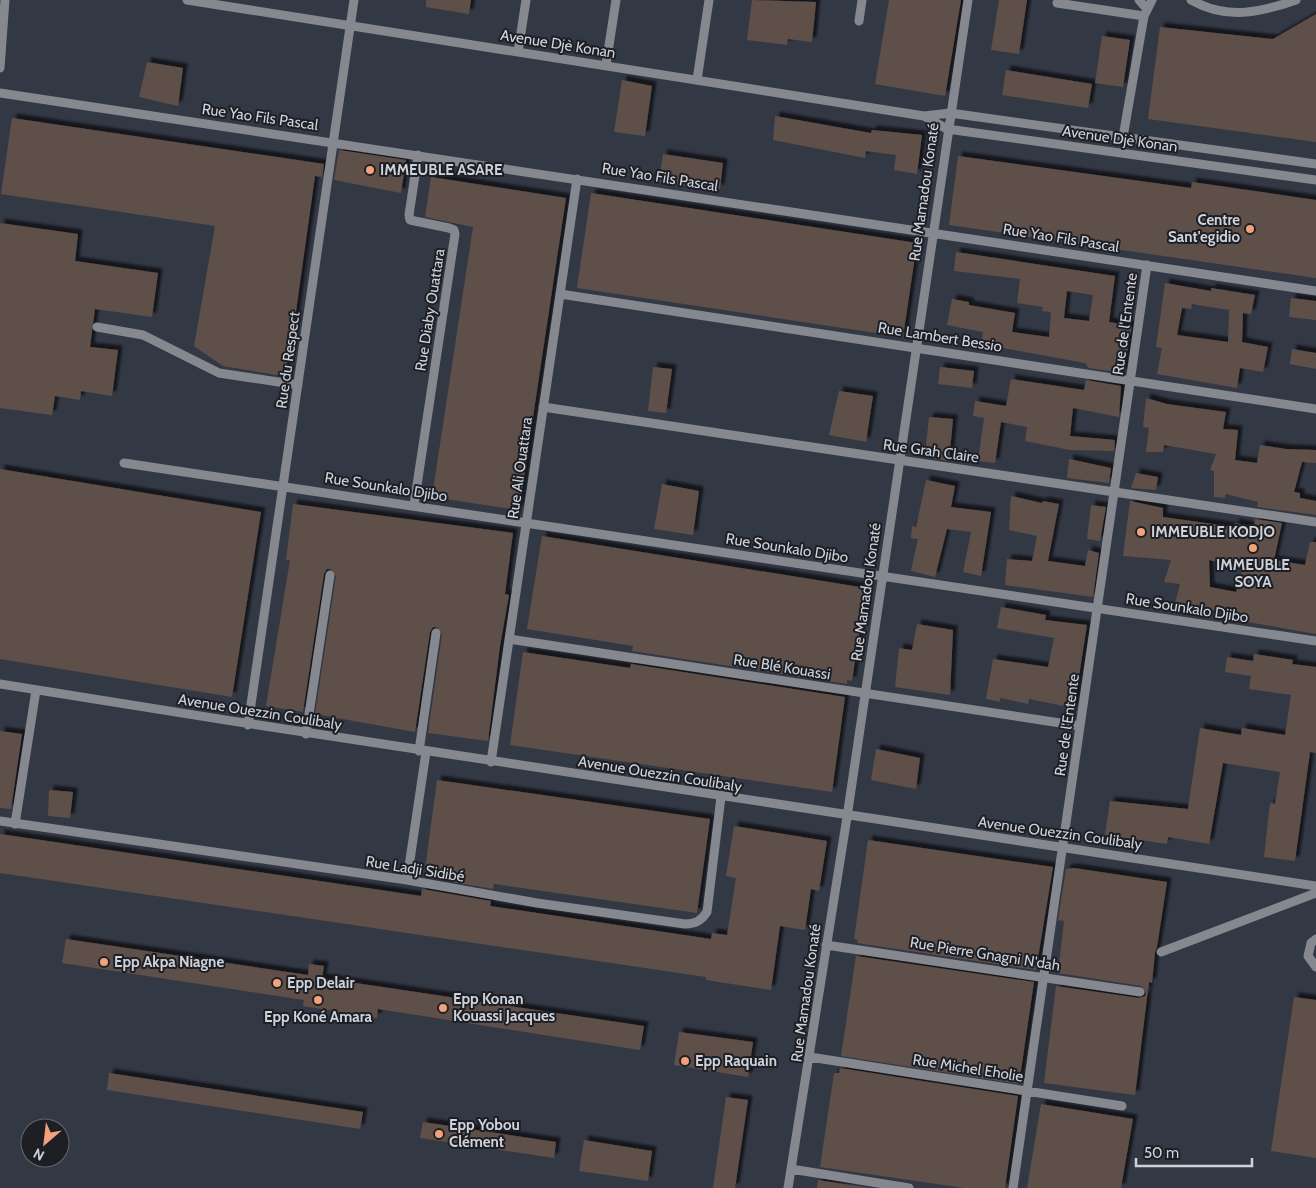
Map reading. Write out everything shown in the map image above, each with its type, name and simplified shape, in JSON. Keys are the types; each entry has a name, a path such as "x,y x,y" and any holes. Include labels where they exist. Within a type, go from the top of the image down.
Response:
{"street":[{"path":"0,68 5,0"},
{"name":"Avenue Djè Konan","path":"187,0 924,116 950,113 1316,164"},
{"path":"254,10 255,0"},
{"name":"Rue du Respect","path":"248,724 354,0"},
{"path":"518,52 526,0"},
{"path":"606,66 616,0"},
{"path":"696,80 709,0"},
{"path":"859,21 862,0"},
{"name":"Rue Mamadou Konaté","path":"788,1188 847,817 947,129 968,0"},
{"path":"1139,0 1145,12"},
{"path":"1123,137 1145,12 1152,0"},
{"path":"1191,0 1212,10 1243,13 1265,12 1296,0"},
{"path":"1057,3 1145,12"},
{"name":"Rue Yao Fils Pascal","path":"0,93 1316,290"},
{"name":"Avenue Djè Konan","path":"924,116 947,129 1316,180"},
{"name":"Rue Diaby Ouattara","path":"414,505 455,234 454,230 449,228 410,220 409,215 418,155"},
{"name":"Rue Ali Ouattara","path":"491,762 576,178"},
{"name":"Rue de l'Entente","path":"1013,1188 1147,265"},
{"name":"Rue Lambert Bessio","path":"560,294 1316,409"},
{"path":"97,327 143,335 219,373 298,384"},
{"name":"Rue Grah Claire","path":"543,407 1316,522"},
{"name":"Rue Sounkalo Djibo","path":"124,463 283,485 1316,642"},
{"path":"306,734 330,575"},
{"path":"407,880 436,632"},
{"name":"Rue Blé Kouassi","path":"509,639 1080,726"},
{"name":"Avenue Ouezzin Coulibaly","path":"0,684 306,734 847,817 1063,847 1316,886"},
{"path":"15,824 36,690"},
{"name":"Rue Ladji Sidibé","path":"0,821 407,880 537,903 693,924 702,919 707,912 721,797"},
{"path":"1161,952 1316,894"},
{"path":"1316,939 1311,943 1308,956 1316,967"},
{"name":"Rue Pierre Gnagni N'dah","path":"826,944 1140,992"},
{"name":"Rue Michel Eholie","path":"810,1057 1122,1106"},
{"path":"791,1169 909,1188"}],"building":[{"path":"426,0 471,0 469,14 426,7"},
{"path":"752,0 816,2 812,42 788,39 787,45 747,40"},
{"path":"889,0 961,0 945,96 875,84"},
{"path":"999,0 1027,0 1019,54 991,50"},
{"path":"1316,14 1316,142 1148,119 1160,27 1273,39"},
{"path":"1102,36 1130,40 1123,87 1095,83"},
{"path":"147,62 183,68 178,106 139,97"},
{"path":"1006,70 1092,84 1088,108 1002,95"},
{"path":"622,80 652,86 645,136 614,132"},
{"path":"775,116 871,133 872,130 922,135 917,174 894,170 896,155 866,151 865,158 773,140"},
{"path":"12,118 324,164 322,177 315,176 290,354 283,376 223,366 194,346 215,226 1,194"},
{"name":"IMMEUBLE ASARE","path":"339,150 406,160 401,193 334,180"},
{"path":"663,154 723,163 720,189 659,182"},
{"path":"958,156 1191,188 1192,182 1316,200 1316,278 949,225"},
{"path":"431,177 566,198 519,510 432,497 473,227 425,217"},
{"path":"591,193 917,243 903,337 577,288"},
{"path":"0,223 78,234 75,261 158,273 152,317 95,309 90,347 118,350 112,396 81,391 80,400 55,396 52,415 0,408"},
{"path":"956,252 1115,276 1109,322 1132,326 1123,373 1089,368 1085,363 981,344 983,332 947,325 952,299 969,302 969,305 1015,313 1012,332 1049,337 1051,312 1042,311 1043,307 1017,303 1020,279 954,271","holes":["1067,291 1093,295 1089,321 1064,318"]},
{"path":"1165,283 1211,291 1211,288 1255,295 1251,314 1243,313 1242,342 1268,347 1263,372 1240,368 1237,388 1157,374 1162,348 1156,347","holes":["1192,304 1229,310 1228,342 1177,335 1182,308 1191,309"]},
{"path":"1291,298 1316,301 1316,320 1289,317"},
{"path":"1292,349 1316,353 1316,369 1290,364"},
{"path":"653,367 672,369 666,413 648,411"},
{"path":"940,367 974,371 972,388 938,384"},
{"path":"1011,379 1084,390 1086,380 1121,386 1119,417 1073,408 1070,436 1115,440 1114,451 1070,450 1025,441 1027,427 1001,422 995,463 978,461 984,418 973,416 975,401 1006,406"},
{"path":"839,391 873,396 866,442 829,435"},
{"path":"1146,398 1167,404 1226,412 1223,429 1238,430 1235,460 1257,463 1260,445 1286,449 1316,450 1316,463 1302,462 1294,492 1300,493 1300,498 1316,501 1316,515 1257,507 1258,502 1226,494 1225,498 1214,497 1214,471 1210,470 1216,454 1164,445 1163,452 1146,452 1149,428 1143,427"},
{"path":"929,417 953,419 949,461 925,457"},
{"path":"1069,459 1111,468 1109,483 1067,478"},
{"path":"0,469 261,512 232,697 0,659"},
{"path":"1136,473 1158,477 1156,490 1131,488"},
{"path":"926,480 955,486 951,507 991,512 981,576 963,572 971,532 947,529 935,577 911,571 918,539 911,538 912,526 916,527"},
{"path":"662,484 699,491 693,535 654,529"},
{"path":"1011,496 1042,503 1043,501 1059,504 1048,561 1085,566 1088,550 1099,553 1093,597 1005,585 1007,559 1032,561 1037,536 1009,530"},
{"path":"1130,501 1163,508 1163,517 1234,527 1235,523 1254,527 1255,519 1282,523 1274,560 1305,565 1310,542 1316,542 1316,634 1231,619 1232,613 1207,609 1207,613 1174,607 1180,584 1164,582 1171,560 1123,556","holes":["1209,560 1243,568 1236,592 1210,587"]},
{"path":"293,504 513,533 505,594 509,595 500,646 488,741 428,733 442,634 437,627 433,627 430,632 415,732 315,714 336,576 331,569 327,569 324,574 303,712 266,706 290,560 286,560"},
{"path":"1091,505 1106,507 1100,541 1087,539"},
{"path":"542,536 866,588 852,681 847,680 847,684 632,651 633,646 527,629"},
{"path":"1001,607 1046,615 1045,620 1087,625 1074,708 1029,699 1028,704 1000,698 1000,702 986,699 993,659 1048,667 1054,638 997,628"},
{"path":"917,624 953,630 950,695 895,687 899,648 912,650"},
{"path":"523,652 630,668 631,664 845,697 832,792 510,745"},
{"path":"1254,654 1293,660 1292,664 1316,667 1316,753 1310,752 1295,861 1264,857 1270,803 1275,804 1280,772 1223,763 1209,844 1168,837 1167,844 1105,835 1110,801 1188,809 1200,728 1241,735 1242,728 1285,735 1291,695 1249,689 1251,676 1225,672 1227,657 1253,661"},
{"path":"0,731 22,734 11,809 0,808"},
{"path":"876,749 920,758 916,789 871,780"},
{"path":"437,780 710,819 697,913 494,884 493,889 424,877"},
{"path":"49,790 73,792 70,818 48,816"},
{"path":"734,826 827,841 819,891 811,889 805,930 780,926 771,990 706,980 706,977 0,873 0,834 421,896 422,889 491,901 490,906 711,939 712,933 727,935 736,878 726,876"},
{"path":"868,840 1053,867 1036,970 857,943 858,940 854,939"},
{"path":"1074,868 1167,882 1155,952 1152,983 1149,982 1135,1095 1044,1083 1056,986 1139,998 1145,996 1146,992 1141,986 1058,973 1064,921 1058,920 1066,869"},
{"path":"66,939 308,975 309,964 324,966 322,978 644,1026 640,1050 378,1009 377,1018 303,1006 304,1000 62,963"},
{"path":"856,956 1034,982 1019,1084 841,1056"},
{"path":"1294,997 1316,1000 1316,1158 1271,1151"},
{"path":"679,1032 753,1042 748,1077 674,1065"},
{"path":"840,1068 1018,1096 1005,1188 964,1188 820,1167 834,1073 839,1073"},
{"path":"109,1073 363,1112 360,1129 107,1090"},
{"path":"726,1097 748,1100 735,1188 713,1188"},
{"path":"1041,1104 1133,1119 1121,1188 1027,1188"},
{"path":"423,1122 556,1142 554,1158 420,1138"},
{"path":"584,1140 652,1151 648,1181 579,1171"},
{"path":"818,1180 870,1188 817,1188"}],"place":[{"name":"IMMEUBLE ASARE","path":"370,170"},
{"name":"Centre Sant'egidio","path":"1250,229"},
{"name":"IMMEUBLE KODJO","path":"1141,532"},
{"name":"IMMEUBLE SOYA","path":"1253,548"},
{"name":"Epp Akpa Niagne","path":"104,962"},
{"name":"Epp Delair","path":"277,983"},
{"name":"Epp Koné Amara","path":"318,1000"},
{"name":"Epp Konan Kouassi Jacques","path":"443,1008"},
{"name":"Epp Raquain","path":"685,1061"},
{"name":"Epp Yobou Clément","path":"439,1134"}]}
